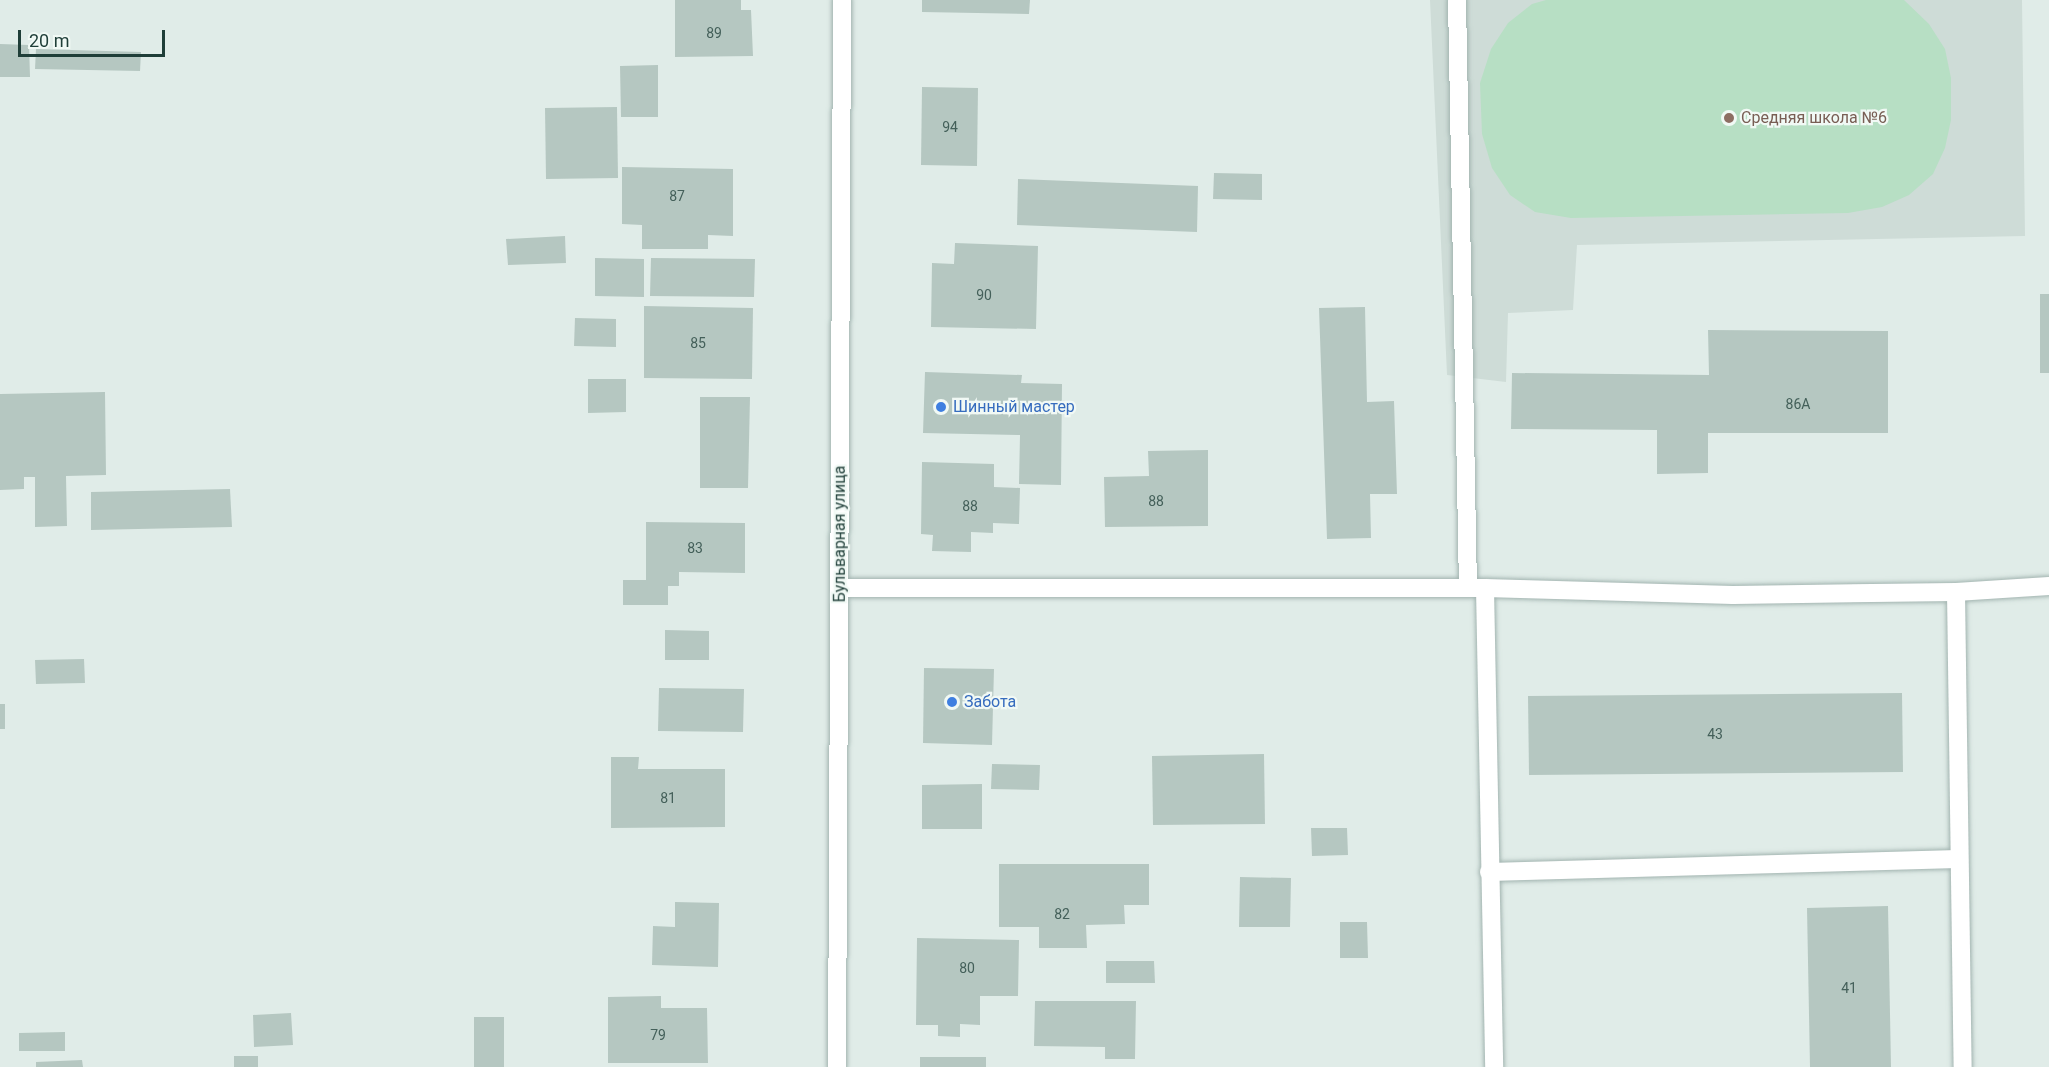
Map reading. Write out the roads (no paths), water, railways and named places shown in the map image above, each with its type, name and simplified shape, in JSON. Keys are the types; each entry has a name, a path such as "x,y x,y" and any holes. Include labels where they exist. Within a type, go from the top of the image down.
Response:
{"street":[{"name":"Бульварная улица","path":"837,1067 842,0"},
{"path":"1457,0 1494,1067"},
{"path":"840,588 1477,588 1733,595 1956,592 2049,586"},
{"path":"1956,592 1958,860 1963,1067"},
{"path":"1489,872 1958,860"}],"place":[{"name":"Средняя школа №6","path":"1729,118"},
{"name":"Шинный мастер","path":"941,407"},
{"name":"Забота","path":"952,702"}]}
